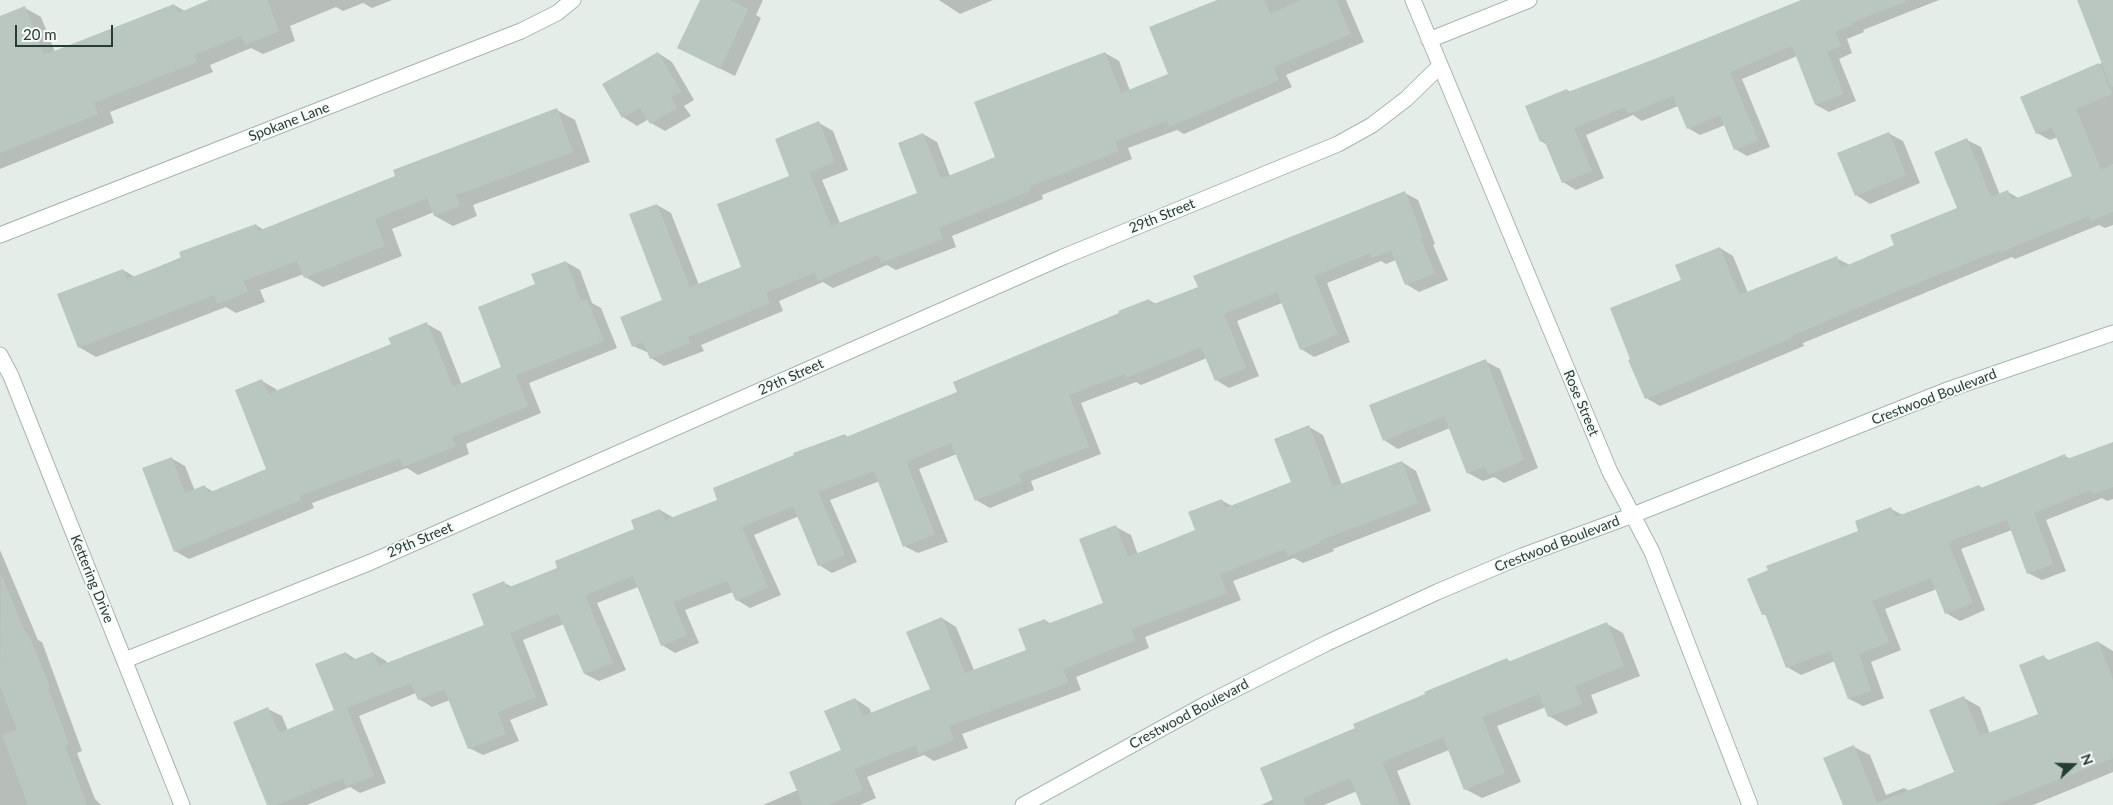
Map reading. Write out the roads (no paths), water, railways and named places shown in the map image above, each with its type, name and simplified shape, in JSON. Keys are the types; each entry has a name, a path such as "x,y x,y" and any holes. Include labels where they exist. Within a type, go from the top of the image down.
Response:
{"street":[{"name":"Spokane Lane","path":"0,235 521,31 557,13 573,0"},
{"name":"Rose Street","path":"1413,0 1610,472 1652,552 1750,805"},
{"path":"1429,40 1529,0"},
{"name":"29th Street","path":"124,660 371,562 1063,257 1338,144 1372,125 1406,99 1440,66"},
{"name":"Crestwood Boulevard","path":"1023,805 1206,704 1437,592 1522,556 1633,515 1950,390 2113,333"},
{"name":"Kettering Drive","path":"0,355 11,376 182,805"}]}
